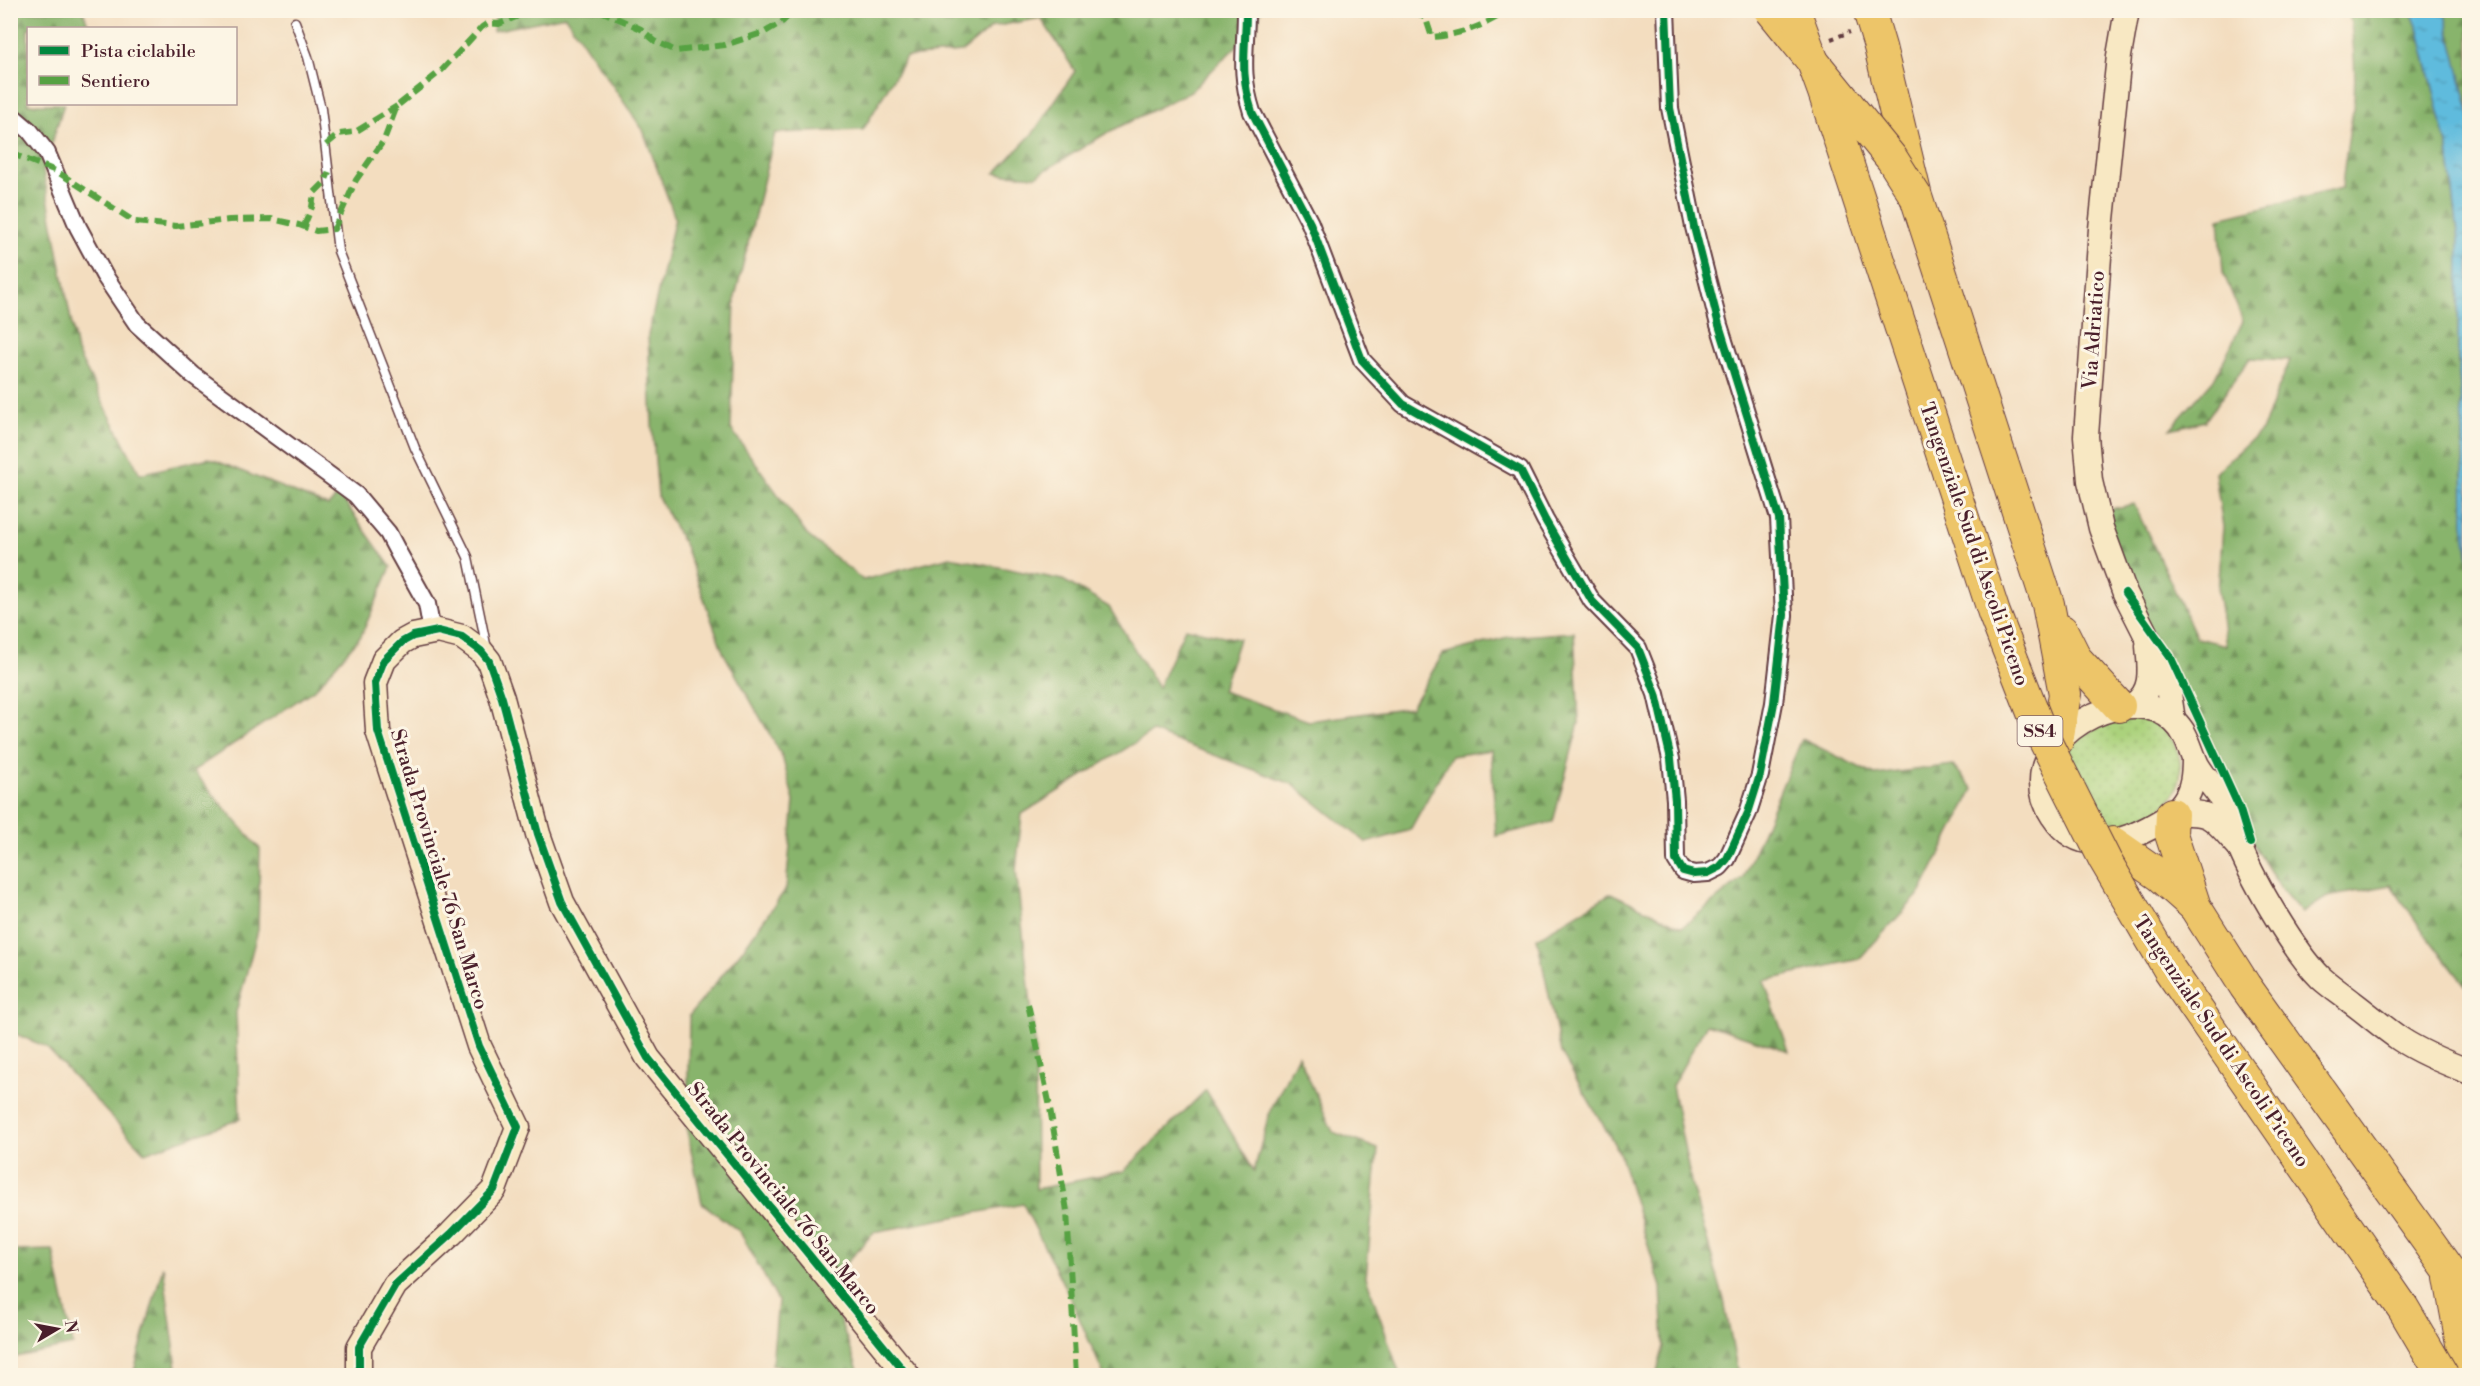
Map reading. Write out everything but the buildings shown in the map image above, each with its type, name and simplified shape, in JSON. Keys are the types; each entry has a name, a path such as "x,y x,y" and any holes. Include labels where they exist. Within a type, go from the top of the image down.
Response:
{"highway":[{"path":"1771,10 1892,159 1916,197"},
{"name":"Tangenziale Sud di Ascoli Piceno","path":"1794,10 1824,92 1994,613 2041,733 2105,860 2169,969 2403,1308 2443,1376"},
{"path":"1869,10 1916,197 2048,604 2065,694 2056,741"},
{"path":"2048,604 2076,659 2126,706"},
{"path":"2172,814 2171,834 2195,907 2245,986 2469,1300"},
{"path":"2113,843 2159,875 2195,907"},
{"path":"2449,1275 2468,1376"}],"street":[{"path":"1246,10 1242,62 1250,104 1310,223 1362,360 1403,404 1520,471 1592,602 1638,648 1656,694 1671,759 1675,800 1676,860 1683,871 1694,874 1708,873 1720,867 1727,859 1748,813 1760,775 1774,704 1784,615 1779,518 1719,325 1694,227 1670,108 1665,10"},
{"name":"Via Adriatico","path":"2127,10 2119,56 2101,229 2086,436 2090,482 2101,528 2126,593 2166,674 2173,720"},
{"path":"10,114 30,131 47,153 78,227 104,275 137,324 193,375 356,495 373,514 427,604 432,632"},
{"name":"Strada Provinciale 76 San Marco","path":"359,1376 359,1347 395,1285 451,1234 494,1190 518,1127 479,1046 378,730 375,683 384,660 402,642 413,636 432,632 450,633 462,637 472,643 489,661 502,698 538,834 562,902 648,1058 908,1376"},
{"name":"Via Adriatico","path":"2126,706 2140,700 2147,690 2150,670 2148,641"},
{"path":"2056,741 2067,731 2126,706"},
{"name":"Via Adriatico","path":"2126,706 2147,707 2173,720 2190,743 2194,758 2207,783 2229,811 2240,848 2269,903 2293,942 2321,978 2401,1040 2469,1072"},
{"name":"Via Adriatico","path":"2056,741 2043,767 2043,796 2048,810 2062,827 2080,839 2094,843 2113,843 2131,837 2172,814 2185,800 2191,787 2194,758"},
{"name":"Via Adriatico","path":"2172,814 2199,812 2219,825 2240,848"}],"lane":[{"path":"295,22 308,57 321,110 338,252 415,448 468,558 489,661"}],"green space":[{"path":"496,10 1261,11 1257,26 1191,91 1105,134 1036,176 995,173 1034,132 1075,71 1041,18 992,27 962,52 906,57 863,130 775,133 735,297 731,429 807,535 863,580 950,557 1063,580 1109,607 1158,688 1185,628 1239,639 1222,691 1309,721 1411,707 1443,654 1508,637 1574,632 1579,723 1553,822 1496,836 1491,750 1451,756 1410,830 1367,843 1292,784 1152,732 1022,814 1016,870 1035,1041 1036,1189 1124,1171 1206,1090 1254,1171 1270,1111 1298,1055 1333,1132 1378,1149 1366,1277 1400,1375 1104,1375 1073,1304 1023,1204 874,1232 827,1285 860,1375 837,1375 772,1365 778,1301 740,1232 702,1203 687,1131 689,1016 743,949 786,889 794,801 782,756 723,652 685,546 658,497 648,335 675,218 643,130 565,16 493,31"},
{"path":"10,11 83,11 89,27 27,27 27,105 64,105 43,171 77,352 140,474 209,458 328,506 339,494 391,567 361,636 315,689 193,771 260,849 258,930 236,1012 240,1119 145,1153 46,1047 11,1032"},
{"path":"2349,11 2411,11 2419,31 2448,149 2459,241 2458,360 2463,433 2464,523 2470,561 2469,990 2425,934 2391,885 2327,897 2302,913 2281,889 2237,817 2213,752 2109,553 2111,509 2134,504 2197,638 2226,645 2218,592 2223,527 2215,473 2261,431 2290,360 2250,358 2205,421 2170,429 2215,378 2243,321 2223,272 2219,218 2342,188 2355,84 2354,47"},
{"path":"2444,11 2469,11 2469,115"},
{"path":"2118,718 2141,718 2163,728 2171,737 2180,760 2178,785 2169,801 2151,815 2111,831 2086,828 2055,768 2075,738"},
{"path":"1802,739 1875,775 1953,765 1973,789 1921,892 1859,959 1764,981 1789,1051 1707,1024 1672,1086 1692,1187 1724,1300 1738,1375 1656,1375 1664,1346 1661,1287 1619,1152 1561,1053 1537,938 1611,893 1682,927 1743,878"},
{"path":"53,1250 73,1345 11,1358 11,1251"},
{"path":"163,1266 178,1375 133,1375"}],"water":[{"path":"2411,11 2444,11 2470,115 2469,561 2464,523 2463,433 2458,360 2459,241 2448,149 2419,31"}],"marked path":[{"path":"10,153 56,171 135,222 176,226 229,220 271,219 316,231 334,229 356,180 384,140 397,106 442,70 482,27 488,23 499,24 516,17 517,10"},
{"path":"599,10 641,29 655,41 676,51 725,45 765,32 782,22 795,10"},
{"path":"1415,10 1426,19 1432,37 1472,29 1508,10"},
{"path":"326,145 339,134 355,132 397,106"},
{"path":"304,226 312,207 314,193 325,182 329,172"},
{"path":"1028,1004 1049,1102 1067,1211 1076,1376"}],"cycle path":[{"path":"1246,10 1244,73 1252,112 1310,223 1362,360 1403,404 1520,470 1545,520 1592,601 1638,648 1656,694 1671,759 1675,800 1676,860 1683,871 1694,874 1708,873 1720,867 1727,859 1748,813 1760,775 1774,703 1784,615 1779,518 1719,325 1694,227 1670,108 1666,10"},
{"path":"2125,593 2170,656 2239,807 2250,843"},
{"path":"359,1376 359,1347 395,1285 451,1234 494,1190 518,1127 479,1046 378,731 375,683 384,660 402,642 413,636 438,631 462,637 481,651 489,661 502,698 538,834 562,902 648,1058 908,1376"}]}
